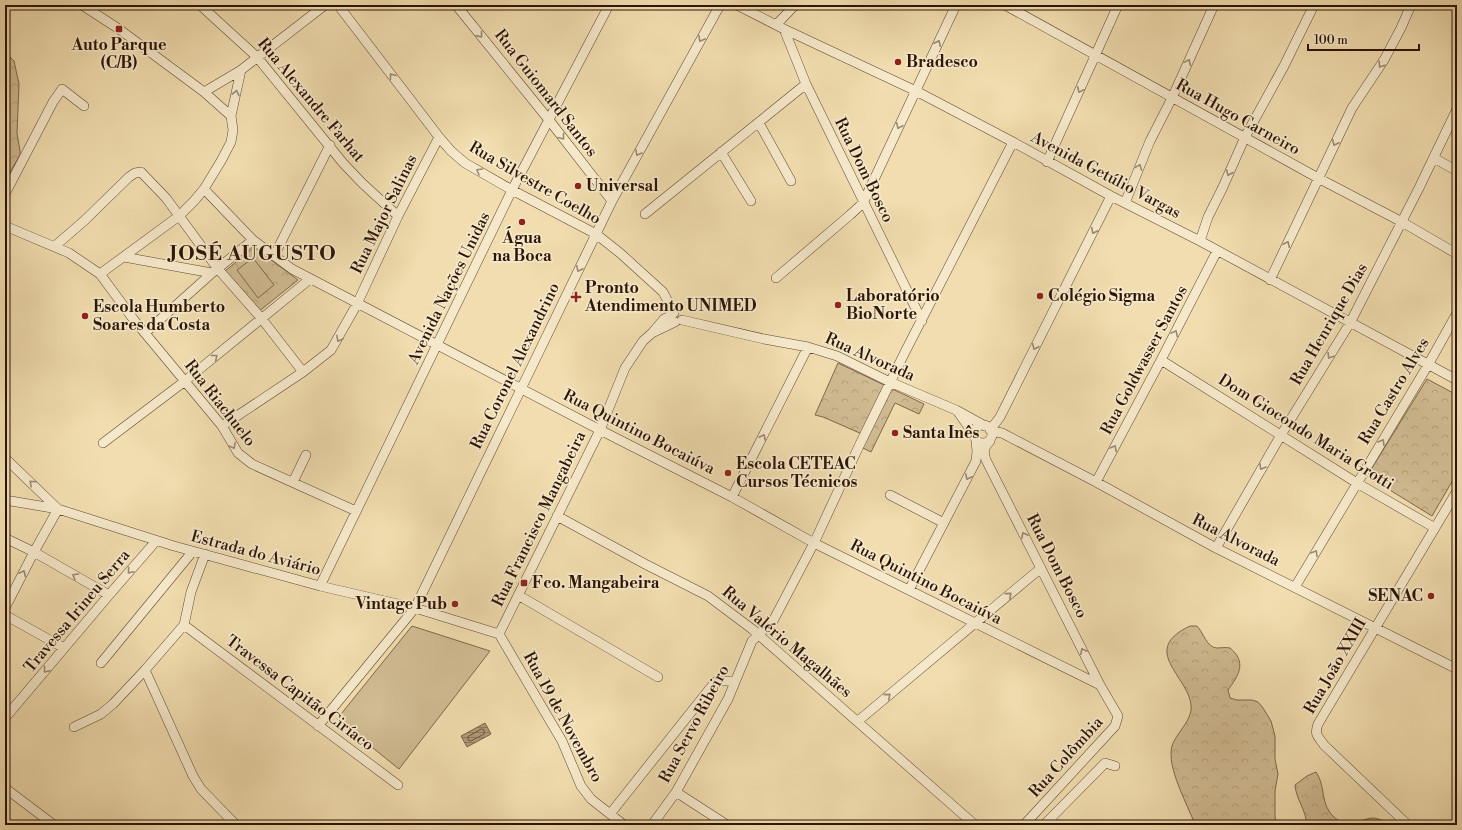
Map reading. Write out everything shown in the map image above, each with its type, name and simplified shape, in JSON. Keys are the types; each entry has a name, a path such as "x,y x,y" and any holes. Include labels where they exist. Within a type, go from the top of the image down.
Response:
{"street":[{"path":"82,5 119,29 204,92 230,116"},
{"name":"Rua Alexandre Farhat","path":"200,5 257,57 330,145 343,163 362,183 398,216"},
{"path":"204,92 241,70 326,5"},
{"name":"Rua Silvestre Coelho","path":"338,5 438,137 451,151 466,163 512,190 596,234 620,253 663,292 678,316"},
{"name":"Rua Guiomard Santos","path":"456,5 612,201"},
{"name":"Avenida Nações Unidas","path":"320,586 512,190 609,5"},
{"name":"Rua Coronel Alexandrino","path":"318,726 415,608 520,388 612,201 720,5"},
{"name":"Avenida Getúlio Vargas","path":"737,5 916,91 1013,142 1047,162 1200,241 1457,380"},
{"path":"781,27 795,5"},
{"path":"776,278 850,216 863,203 956,5"},
{"name":"Rua Hugo Carneiro","path":"1005,5 1019,8 1096,55 1172,98 1402,222 1457,254"},
{"path":"1047,162 1118,5"},
{"path":"1125,203 1150,141 1172,98 1214,5"},
{"path":"1200,241 1208,217 1222,189 1244,137 1284,66 1314,5"},
{"path":"1270,280 1352,108 1384,60 1411,5"},
{"name":"Rua Dom Bosco","path":"781,27 806,84 863,203 922,321"},
{"path":"100,274 179,216 204,189 231,142 234,130 230,116 241,70"},
{"path":"645,214 806,84"},
{"path":"5,194 53,102 62,89 84,106"},
{"name":"Rua Henrique Dias","path":"1216,548 1281,435 1350,323 1434,158 1457,109"},
{"path":"759,123 791,181"},
{"name":"Rua Major Salinas","path":"222,426 303,372 331,350 356,304 438,137"},
{"name":"Rua Servo Ribeiro","path":"652,825 676,792 728,699 752,641 773,620 814,543 890,382 922,321 938,285 1013,142"},
{"path":"274,256 330,145"},
{"path":"721,152 751,201"},
{"path":"1434,158 1457,171"},
{"path":"55,246 85,220 129,177 141,172 166,198 215,271 262,319 303,372"},
{"name":"Rua Quintino Bocaiúva","path":"204,189 253,240 292,269 310,279 732,497 814,543 1100,686"},
{"path":"909,590 944,523 981,460 989,433 1000,417 1112,196"},
{"name":"Rua Riachuelo","path":"5,226 69,253 100,274 145,334 222,426 238,454 244,459 356,511"},
{"path":"145,334 215,271 253,240"},
{"name":"Rua Goldwasser Santos","path":"1096,482 1217,251"},
{"path":"124,257 215,271"},
{"path":"103,443 185,381 310,279"},
{"name":"Rua Castro Alves","path":"1295,587 1428,365 1457,313"},
{"name":"Rua Alvorada","path":"678,316 699,324 764,339 808,347 837,356 890,382 956,410 989,433 1002,434 1096,482 1216,548 1457,669"},
{"name":"Rua Francisco Mangabeira","path":"499,634 600,430 625,368 643,341 652,333 678,316"},
{"path":"732,497 808,347"},
{"name":"Dom Giocondo Maria Grotti","path":"1161,360 1357,483 1435,528"},
{"path":"956,410 975,438 977,451 981,460"},
{"name":"Rua Alvorada","path":"981,426 989,433 983,443 975,438 976,429 981,426"},
{"path":"293,482 306,455"},
{"path":"5,458 58,509 5,608"},
{"name":"Rua Dom Bosco","path":"981,460 1040,568 1100,686"},
{"name":"Rua João XXIII","path":"1408,825 1332,753 1316,734 1318,724 1457,491"},
{"path":"890,495 944,523"},
{"name":"Estrada do Aviário","path":"5,500 58,509 156,541 320,586 415,608 499,634"},
{"name":"Rua Valério Magalhães","path":"558,516 645,564 708,596 758,635 975,825"},
{"path":"5,538 34,552 108,595"},
{"name":"Travessa Irineu Serra","path":"5,718 108,595 156,541"},
{"path":"101,663 194,551"},
{"path":"74,727 101,714 113,704 184,625 191,592 205,554"},
{"path":"858,721 976,624 1040,568"},
{"path":"518,595 658,677"},
{"path":"5,615 64,648"},
{"name":"Travessa Capitão Ciríaco","path":"184,625 398,785"},
{"name":"Rua 19 de Novembro","path":"499,634 562,741 581,786 592,799 624,825"},
{"path":"145,670 193,776 201,789 236,825"},
{"path":"610,814 715,682 735,681"},
{"name":"Rua Colômbia","path":"1024,825 1115,726 1118,720 1117,714 1100,686"},
{"path":"1044,825 1105,763 1115,766"},
{"path":"5,788 54,825"},
{"path":"676,792 727,825"}],"green space":[{"path":"5,52 14,61 19,84 17,133 20,155 5,181"},
{"path":"254,247 298,280 258,312 224,272"},
{"path":"253,258 274,285 258,298 237,270"},
{"path":"838,363 924,404 919,414 895,403 871,452 859,446 862,434 815,415"},
{"path":"1427,379 1457,395 1457,473 1432,516 1367,476"},
{"path":"412,626 490,651 399,769 337,719"},
{"path":"1190,626 1197,626 1210,645 1217,648 1230,648 1235,653 1240,663 1240,669 1228,690 1230,698 1258,702 1271,721 1275,736 1275,759 1278,774 1275,791 1276,825 1195,825 1175,775 1171,755 1174,741 1187,721 1191,711 1191,705 1188,694 1170,664 1167,654 1168,644 1175,635"},
{"path":"1316,772 1321,782 1325,802 1331,814 1336,818 1342,822 1352,824 1370,818 1375,818 1390,825 1307,825 1305,814 1297,795 1295,785 1307,776"}],"water":[{"path":"485,723 491,734 467,747 461,736"}],"place":[{"name":"Auto Parque (C/B)","path":"119,29"},
{"name":"Bradesco","path":"898,62"},
{"name":"Universal","path":"578,186"},
{"name":"Água na Boca","path":"522,222"},
{"name":"Colégio Sigma","path":"1040,296"},
{"name":"Pronto Atendimento UNIMED","path":"576,297"},
{"name":"Laboratório BioNorte","path":"838,305"},
{"name":"Escola Humberto Soares da Costa","path":"85,316"},
{"name":"Santa Inês","path":"895,433"},
{"name":"Escola CETEAC Cursos Técnicos","path":"728,473"},
{"name":"Fco. Mangabeira","path":"524,583"},
{"name":"SENAC","path":"1431,596"},
{"name":"Vintage Pub","path":"455,604"}],"district":[{"name":"JOSÉ AUGUSTO","path":"253,254"}]}
